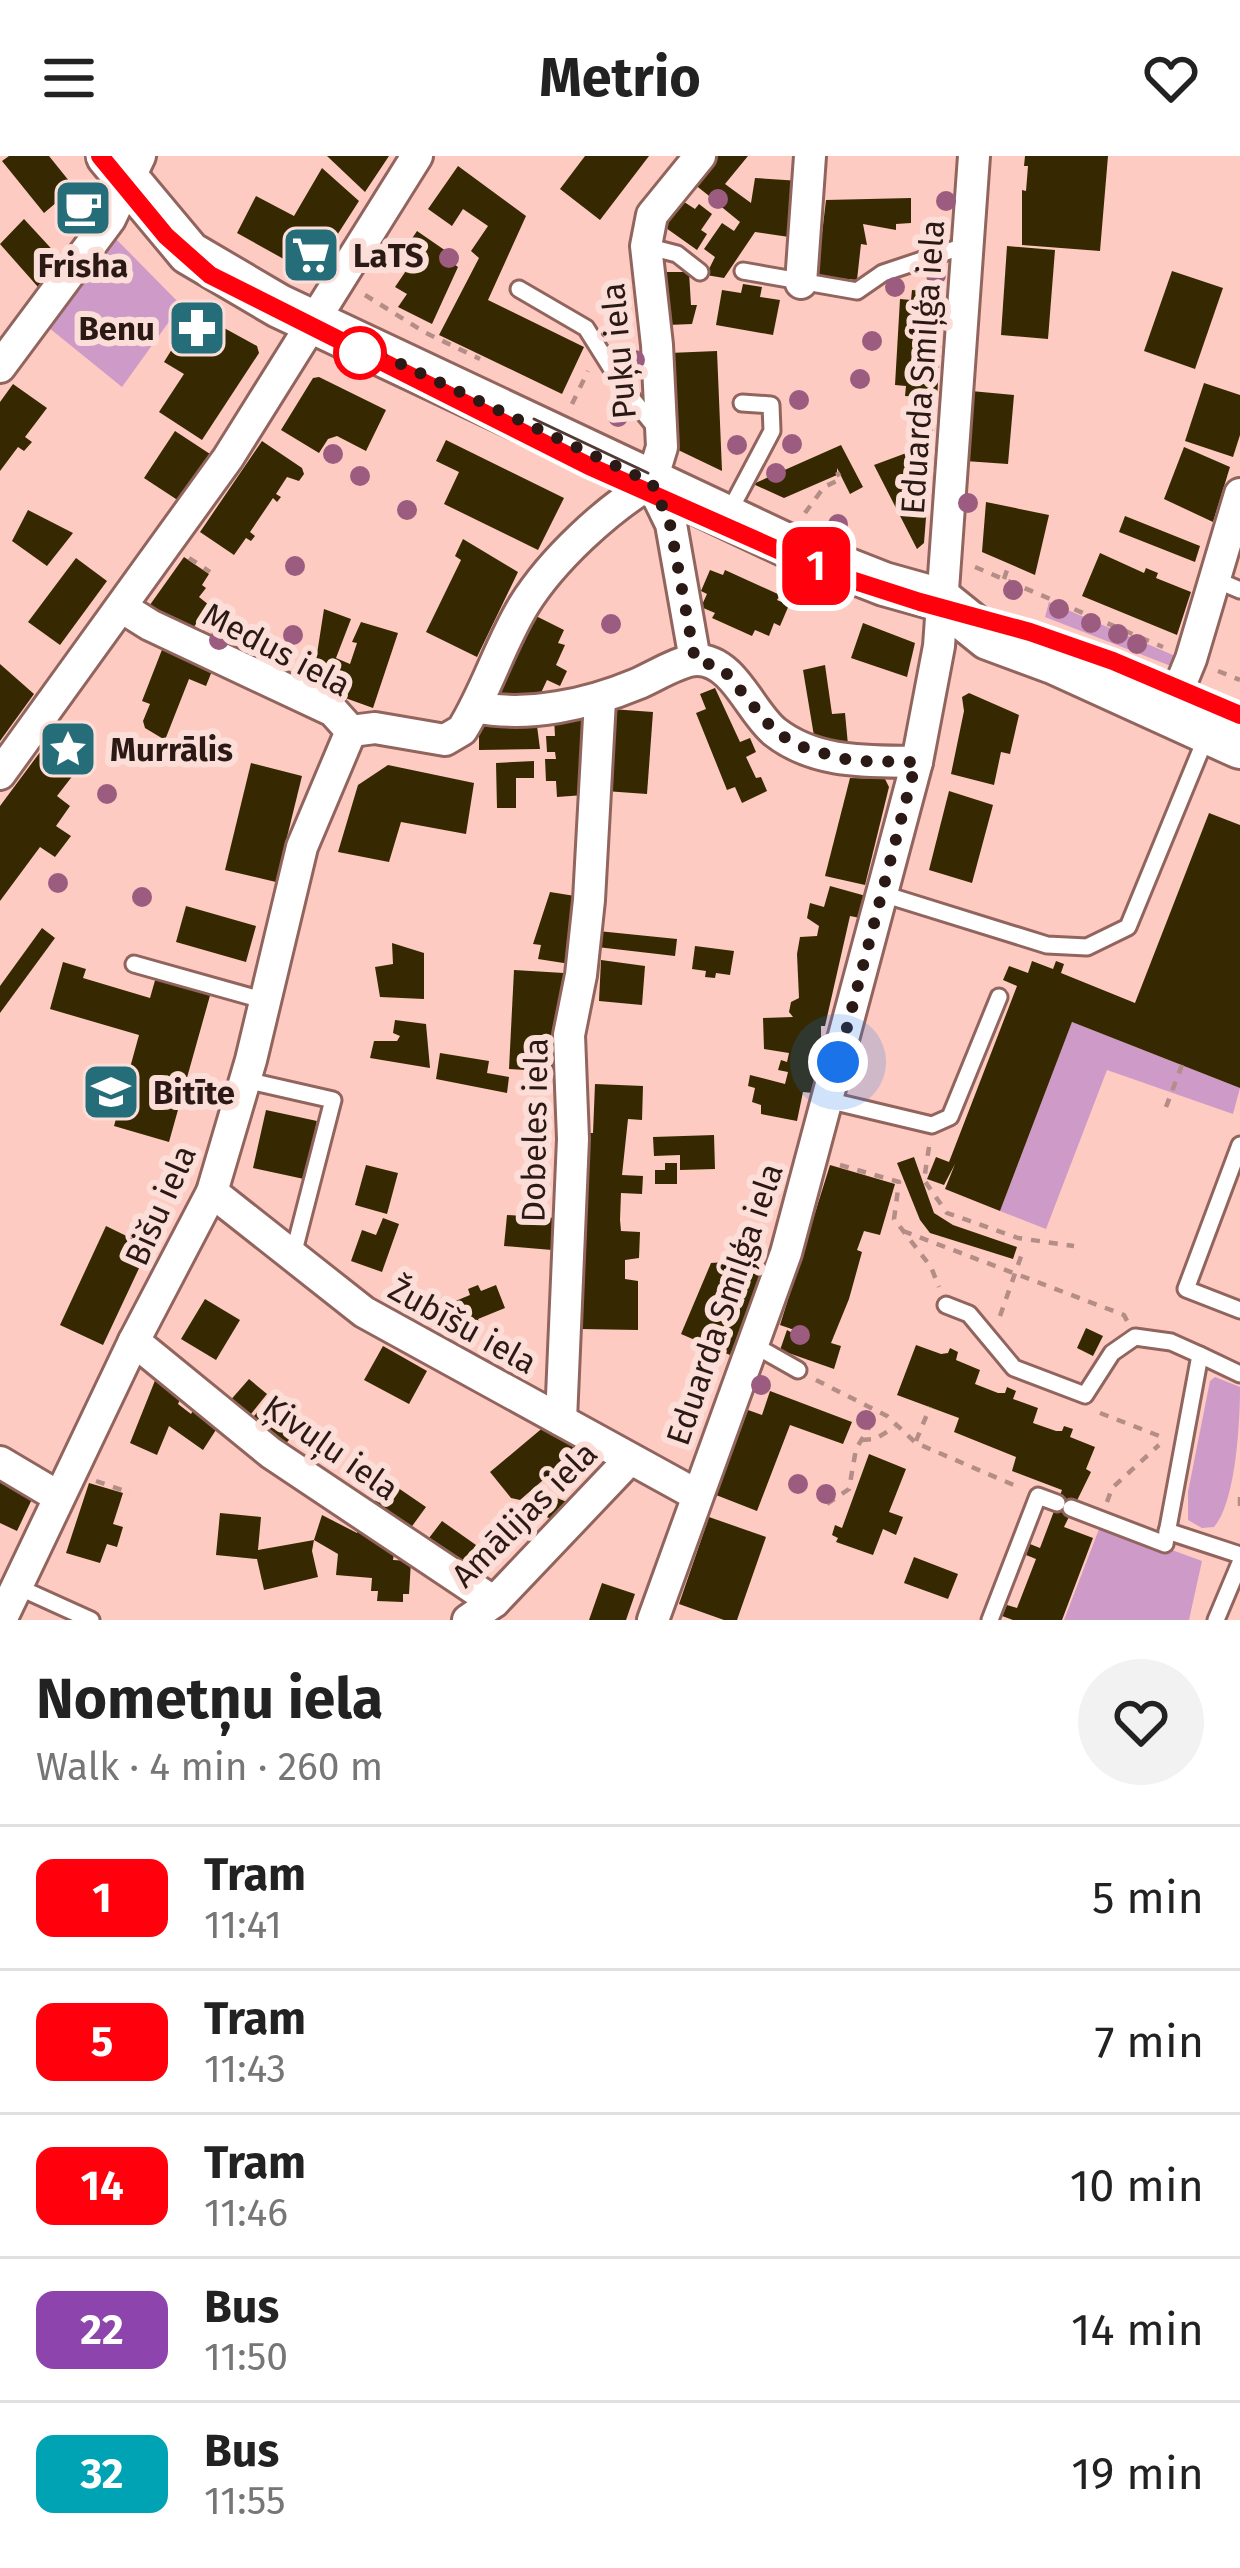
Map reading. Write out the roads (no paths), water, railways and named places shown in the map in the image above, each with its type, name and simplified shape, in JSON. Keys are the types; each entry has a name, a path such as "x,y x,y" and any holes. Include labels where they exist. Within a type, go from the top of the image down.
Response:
{"main road":[{"path":"125,164 189,253 228,279 795,549 884,584 941,600 988,638 1053,662 1224,740"}],"street":[{"path":"0,774 228,458 417,156"},
{"name":"Puķu iela","path":"652,483 661,435 646,246 652,215 700,156"},
{"path":"801,283 810,156"},
{"name":"Eduarda Smiļģa iela","path":"652,1620 786,1253 916,762 939,646 974,156"},
{"path":"0,367 110,219 125,164"},
{"path":"695,660 670,524 652,483 608,512 536,588 476,706 500,712 600,700 695,660 722,668 775,732 807,749 853,761 916,762"},
{"path":"1168,716 1227,584 1240,494"},
{"name":"Medus iela","path":"123,608 333,711 351,731 375,728 445,740 462,730 476,706"},
{"name":"Dobeles iela","path":"561,1420 573,1139 569,1035 590,900 600,700"},
{"name":"Bišu iela","path":"1,1620 134,1341 212,1192 266,1001 302,847 351,731"},
{"name":"Žubīšu iela","path":"212,1192 364,1312 695,1494"},
{"name":"Ķivuļu iela","path":"134,1341 271,1453 481,1611"},
{"name":"Amālijas iela","path":"481,1611 630,1459"},
{"path":"0,1462 59,1497"}],"lane":[{"path":"743,271 857,291 883,273 967,245"},
{"path":"646,246 677,254 700,272"},
{"path":"519,289 586,328 625,390 661,435"},
{"path":"727,517 772,431 771,405 742,403"},
{"path":"884,894 1047,945 1087,947 1128,927 1224,740"},
{"path":"134,964 266,1001"},
{"path":"827,1100 932,1125 950,1117 999,997"},
{"path":"245,1080 333,1100 292,1256"},
{"path":"1240,1145 1186,1289 1240,1310"},
{"path":"946,1305 969,1314 1014,1368 1085,1394 1112,1352 1135,1336 1171,1342 1240,1373"},
{"path":"752,1344 798,1370"},
{"path":"990,1620 1038,1496 1165,1544 1200,1355"},
{"path":"1167,1531 1240,1559 1216,1620"},
{"path":"18,1587 91,1620"}],"tram line":[{"name":"1","path":"100,156 188,260 210,275 589,466 830,573 1030,632 1240,715"},
{"path":"101,156 165,237 210,275 589,466 830,573 1030,631 1240,715"},
{"path":"534,419 648,473"}],"place":[{"name":"Frisha","path":"83,208"},
{"name":"LaTS","path":"311,255"},
{"name":"Benu","path":"197,328"},
{"name":"Murrālis","path":"68,749"},
{"name":"Bitīte","path":"111,1092"}]}
